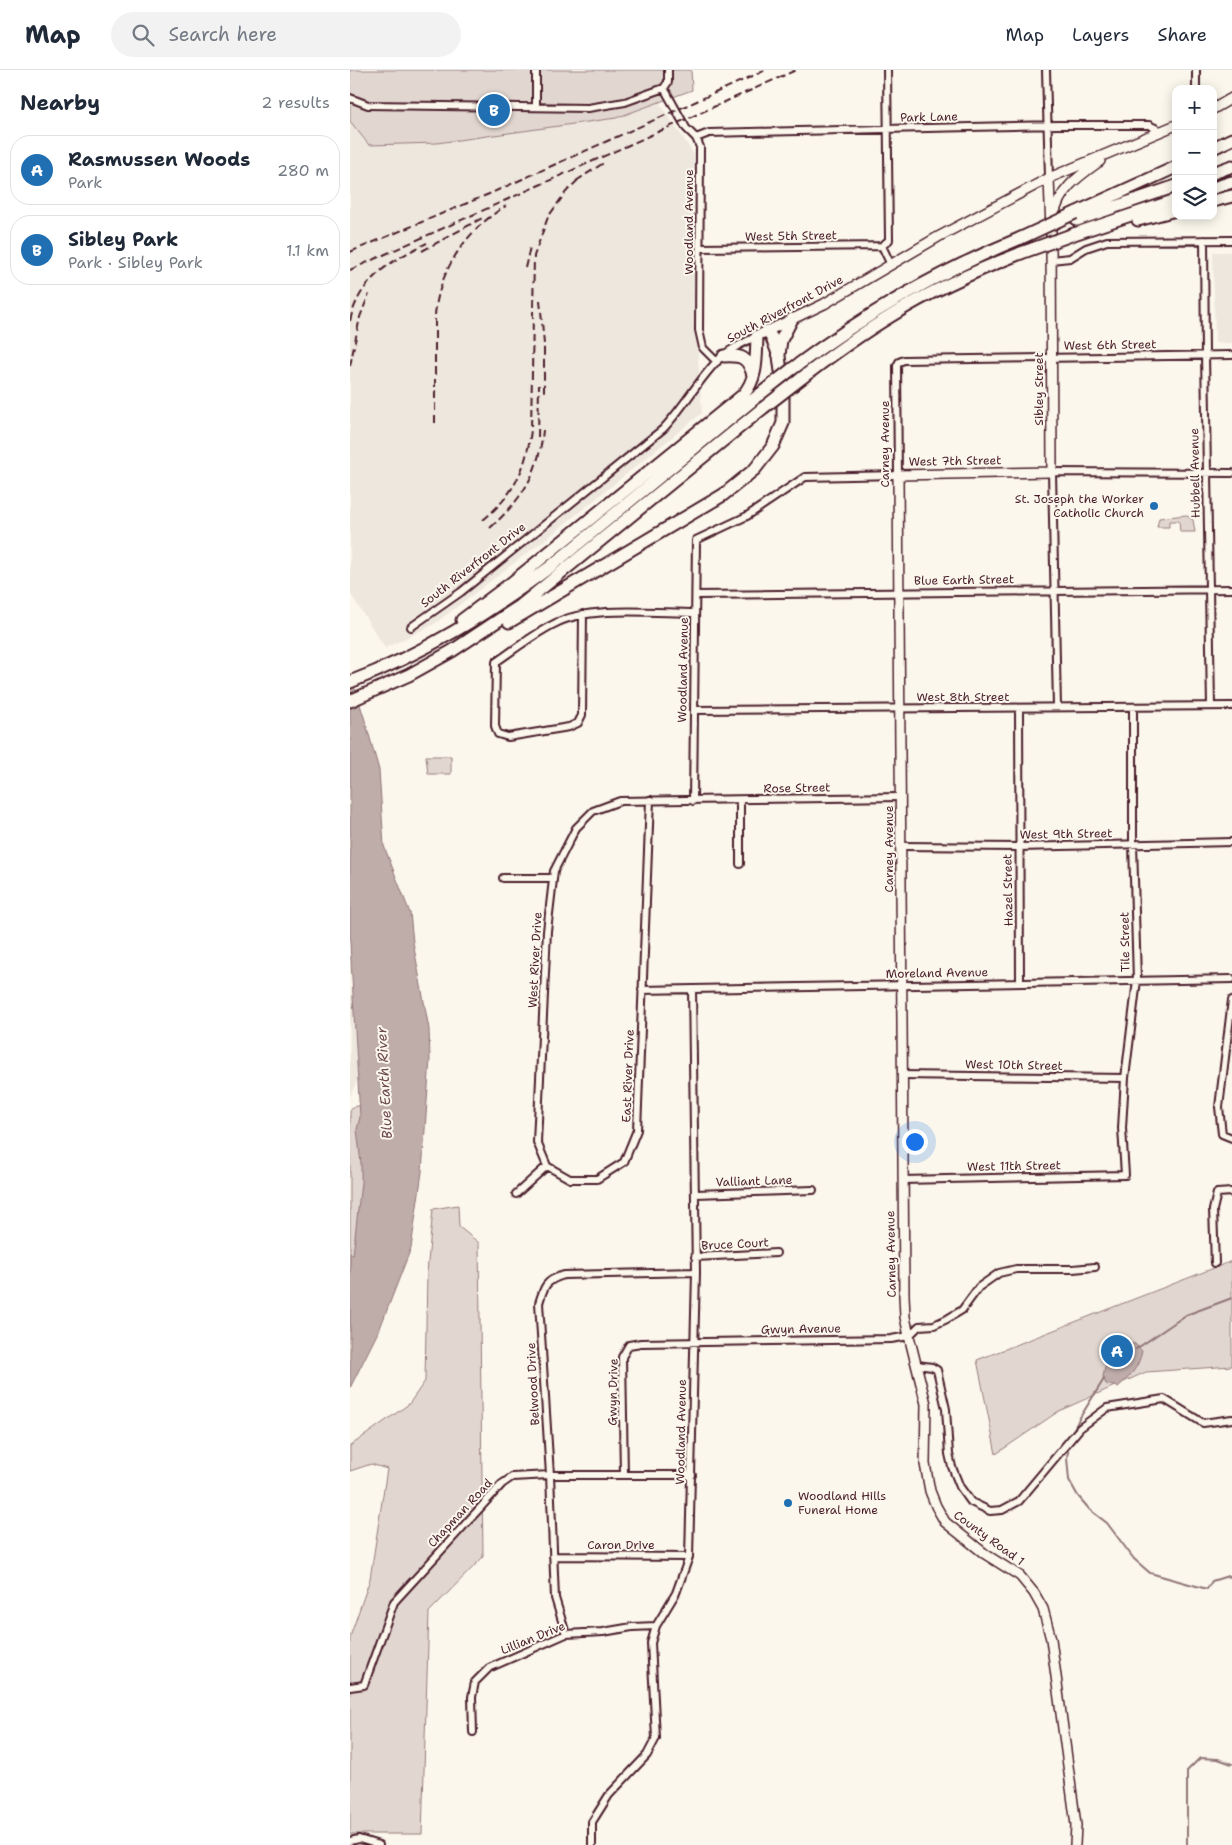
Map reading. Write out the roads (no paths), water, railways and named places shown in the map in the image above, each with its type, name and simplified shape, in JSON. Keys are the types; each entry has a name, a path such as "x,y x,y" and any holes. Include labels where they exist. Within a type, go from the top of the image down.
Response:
{"highway":[{"path":"1217,146 1232,139"},
{"path":"1217,172 1232,166"},
{"path":"1076,217 1172,169"},
{"path":"1217,187 1232,182"},
{"path":"350,682 423,649 481,616 550,567 792,369 857,322 888,303 951,268 1021,238 1076,217 1172,187"},
{"path":"1217,200 1232,196"},
{"path":"452,651 495,624 545,587 763,408 832,355 895,313 955,282 1021,253 1172,201"},
{"path":"1078,233 1120,225 1172,211"},
{"path":"350,700 409,674 502,627 616,557 723,495 755,469 773,446 783,423 779,356 781,340 792,319"},
{"path":"423,649 510,584 748,389 754,377 762,333 772,338 779,356"},
{"path":"720,359 735,355 742,357 748,361 754,377"}],"main road":[{"path":"1217,107 1232,98"},
{"path":"1217,109 1232,105"},
{"name":"South Riverfront Drive","path":"762,333 824,304 1049,178 1172,127"},
{"path":"1051,231 1056,207 1067,187 1116,150"},
{"name":"Sibley Street","path":"1049,178 1052,260 1052,472"},
{"name":"West 7th Street","path":"898,475 1052,472"},
{"name":"Carney Avenue","path":"898,475 904,1295 905,1317 909,1336"},
{"name":"County Road 1","path":"909,1336 926,1404 925,1464 927,1478 936,1506 944,1522 972,1544 1020,1576 1034,1593 1043,1610 1051,1639 1075,1813 1075,1845"}],"street":[{"path":"536,70 536,106"},
{"path":"350,98 368,105 588,108 625,102 664,88 668,82 668,70"},
{"path":"887,70 889,240 882,246 891,265"},
{"name":"Sibley Street","path":"1046,70 1049,178"},
{"path":"1196,70 1196,85"},
{"name":"Woodland Avenue","path":"664,88 686,128 696,138 700,147 700,341 703,348 720,359"},
{"name":"Park Lane","path":"696,138 709,133 1058,125 1149,125 1161,131"},
{"path":"1052,260 1070,258 1106,240 1232,240"},
{"name":"Hubbell Avenue","path":"1204,240 1211,706"},
{"name":"West 5th Street","path":"700,248 882,246"},
{"name":"South Riverfront Drive","path":"411,627 462,592 663,429 720,359 741,344 762,333"},
{"name":"West 6th Street","path":"899,362 904,360 1232,355"},
{"name":"Carney Avenue","path":"898,475 897,366 899,362"},
{"name":"Sibley Street","path":"1052,472 1057,707"},
{"name":"West 7th Street","path":"1052,472 1232,473"},
{"name":"West 7th Street","path":"696,540 748,516 805,478 898,475"},
{"name":"Woodland Avenue","path":"693,801 696,540"},
{"name":"Blue Earth Street","path":"696,596 1054,590 1232,590"},
{"path":"583,614 582,715 578,723 569,727 508,737 498,734 495,726 496,662 555,623 583,614 611,612 695,613"},
{"name":"West 8th Street","path":"694,710 1232,706"},
{"name":"Tile Street","path":"1125,1175 1122,1128 1125,1078 1137,980 1133,707"},
{"name":"Hazel Street","path":"1019,708 1020,983"},
{"name":"Rose Street","path":"693,801 901,797"},
{"path":"642,990 650,800"},
{"path":"740,800 740,864"},
{"name":"West River Drive","path":"547,1166 537,1142 546,931 554,871 576,828 593,811 620,801 693,801"},
{"name":"West 9th Street","path":"901,846 1019,847 1232,842"},
{"path":"503,878 553,878"},
{"name":"Moreland Avenue","path":"642,990 1232,979"},
{"name":"Woodland Avenue","path":"592,1845 592,1822 609,1795 647,1755 656,1738 651,1643 656,1626 676,1593 689,1557 696,1272 692,989"},
{"name":"East River Drive","path":"547,1166 570,1179 597,1179 624,1162 637,1130 642,990"},
{"path":"1232,1000 1219,1107 1222,1134 1232,1138"},
{"name":"West 10th Street","path":"902,1075 1125,1078"},
{"path":"516,1194 547,1166"},
{"name":"West 11th Street","path":"903,1180 1125,1175"},
{"name":"Valliant Lane","path":"696,1194 813,1190"},
{"path":"1215,1263 1213,1210 1217,1193 1232,1192"},
{"name":"Bruce Court","path":"695,1257 776,1253"},
{"path":"909,1336 919,1326 934,1325 948,1320 962,1310 979,1287 999,1273 1016,1269 1095,1267"},
{"name":"Belwood Drive","path":"566,1634 555,1598 550,1475 539,1303 544,1287 552,1278 564,1275 696,1272"},
{"name":"Gwyn Avenue","path":"694,1342 909,1336"},
{"name":"Gwyn Drive","path":"624,1475 622,1357 629,1345 694,1342"},
{"path":"917,1366 932,1366 937,1370 946,1409 949,1454 960,1487 971,1502 990,1511 1002,1510 1019,1501 1080,1428 1107,1408 1164,1399 1203,1423 1232,1419"},
{"name":"Chapman Road","path":"350,1687 364,1684 394,1602 496,1491 512,1477 550,1475 692,1475"},
{"name":"Caron Drive","path":"553,1556 689,1557"},
{"name":"Lillian Drive","path":"473,1732 472,1697 475,1682 489,1668 566,1634 656,1626"},
{"path":"350,1841 359,1839 379,1845"}],"water":[{"name":"Blue Earth River","path":"350,674 379,770 384,846 410,913 413,942 429,1029 430,1059 422,1172 411,1248 380,1328 350,1388 350,1253 353,1255 361,1182 361,1164 357,1129 360,1117 350,943"},
{"path":"1126,1343 1135,1344 1142,1351 1139,1362 1118,1387 1106,1384 1103,1377 1109,1356 1116,1348"}],"waterway":[{"path":"1136,1349 1186,1315 1232,1298"},
{"path":"1072,1433 1104,1379"},
{"path":"1069,1444 1067,1458 1069,1480 1078,1496 1090,1510 1107,1523 1134,1559 1150,1573 1207,1589 1212,1581 1228,1576 1232,1579"},
{"path":"1187,1845 1187,1771 1200,1758 1218,1759 1232,1764"}],"railway":[{"path":"350,252 489,194 766,70"},
{"path":"350,270 796,70"},
{"path":"576,181 605,162"},
{"path":"483,520 503,501 510,491 517,480 526,457 531,430 534,256 548,217 566,192 580,178"},
{"path":"435,423 435,315 442,282 457,252 467,239 479,226 506,206"},
{"path":"422,251 484,217"},
{"path":"350,321 354,306 369,282 401,256 427,243"},
{"path":"525,268 530,247"},
{"path":"350,366 360,317 369,294"},
{"path":"540,300 544,344 544,393"},
{"path":"538,437 539,385"},
{"path":"490,528 511,507 527,485 538,460 543,430"}],"place":[{"name":"Sibley Park","path":"494,110"},
{"name":"St. Joseph the Worker Catholic Church","path":"1154,506"},
{"name":"Rasmussen Woods","path":"1117,1351"},
{"name":"Woodland Hills Funeral Home","path":"788,1503"}]}
